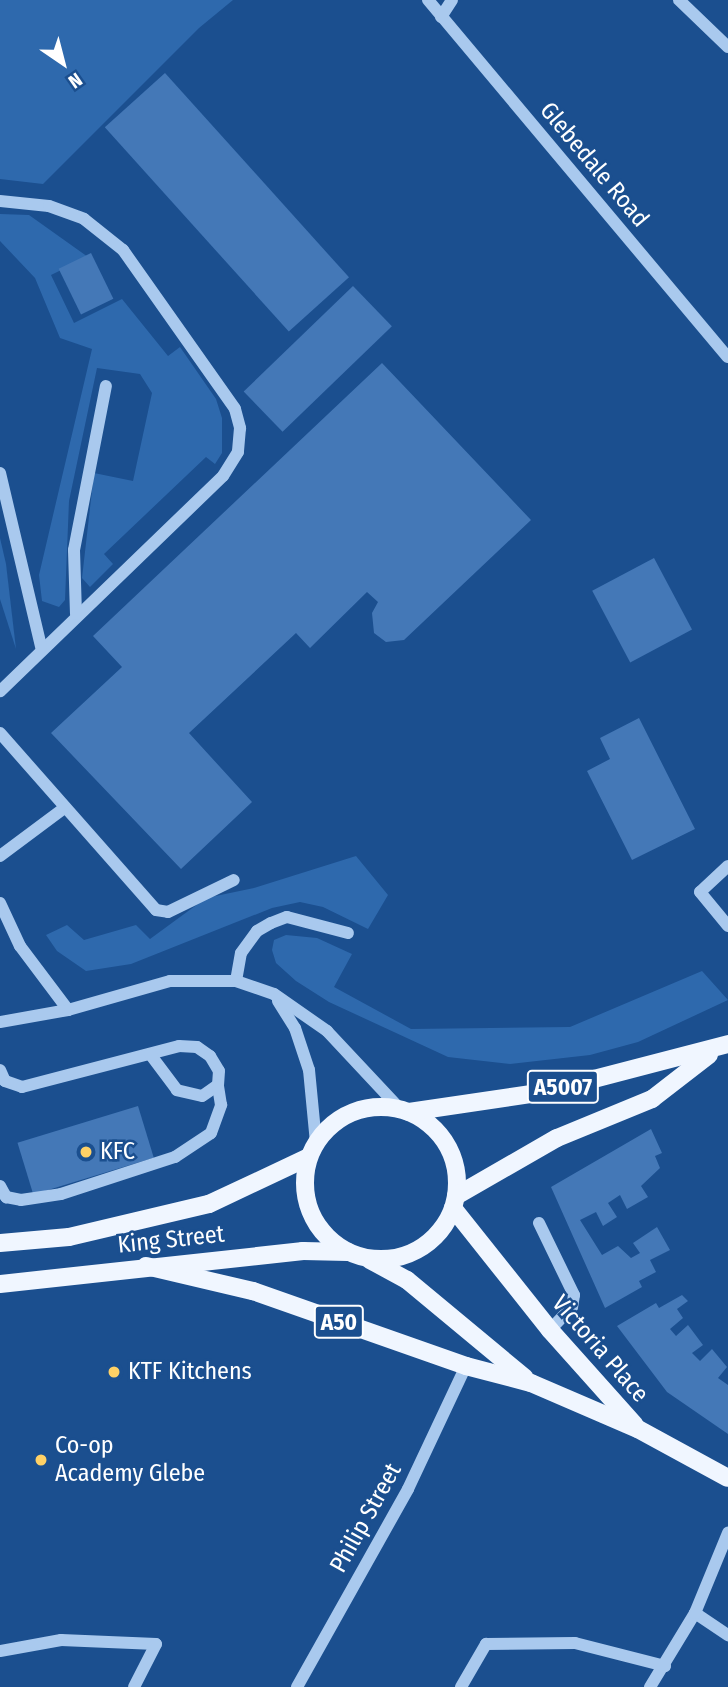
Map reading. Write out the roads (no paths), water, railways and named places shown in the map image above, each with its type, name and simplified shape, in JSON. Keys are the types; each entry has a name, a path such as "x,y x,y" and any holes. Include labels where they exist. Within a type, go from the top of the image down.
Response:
{"main road":[{"name":"A5007","path":"404,1110 544,1092 721,1047"},
{"name":"A5007","path":"455,1202 557,1138 652,1099 721,1047"},
{"path":"312,1150 334,1122 357,1110 404,1110 443,1137 454,1159 455,1202"},
{"name":"King Street","path":"0,1243 69,1237 209,1204 312,1150"},
{"name":"A50","path":"312,1150 305,1193 313,1218 329,1239 357,1255 399,1257 422,1247 441,1230 455,1202"},
{"name":"Victoria Place","path":"455,1202 550,1330 638,1429"},
{"name":"King Street","path":"0,1284 303,1251 357,1255"},
{"name":"Victoria Place","path":"357,1255 407,1280 531,1383"},
{"name":"Victoria Place","path":"146,1266 253,1292 466,1367 531,1383 638,1429"},
{"name":"A50","path":"638,1429 728,1478"}],"street":[{"name":"Glebedale Road","path":"428,0 728,356"},
{"path":"441,17 452,0"},
{"path":"679,0 728,47"},
{"path":"0,201 49,206 84,219 123,250 235,409 240,428 238,452 223,476 41,647 0,691"},
{"path":"76,614 74,550 106,386"},
{"path":"0,472 41,647"},
{"path":"0,733 63,808 156,910 168,912 234,880"},
{"path":"0,856 63,808"},
{"path":"728,866 700,891 728,926"},
{"path":"0,903 20,946 68,1010"},
{"path":"236,981 241,953 257,931 271,923 287,917 348,933"},
{"path":"0,1022 68,1010 170,981 201,978 236,981 274,994 327,1031 404,1110"},
{"path":"274,994 295,1028 309,1070 312,1150"},
{"path":"0,1070 5,1081 22,1087 150,1054 197,1047 210,1056 219,1071 220,1105 211,1133 175,1157 61,1195 21,1200 6,1197 0,1186"},
{"path":"150,1054 177,1090 202,1096 218,1085"},
{"path":"539,1223 574,1295 572,1307 550,1330"},
{"name":"Philip Street","path":"297,1687 408,1489 466,1367"},
{"path":"650,1687 695,1613 728,1533"},
{"path":"695,1613 728,1635"},
{"path":"0,1651 61,1640 156,1644 134,1687"},
{"path":"461,1687 486,1644 575,1643 665,1666"}],"place":[{"name":"KFC","path":"86,1152"},
{"name":"KTF Kitchens","path":"114,1372"},
{"name":"Co-op Academy Glebe","path":"41,1460"}]}
